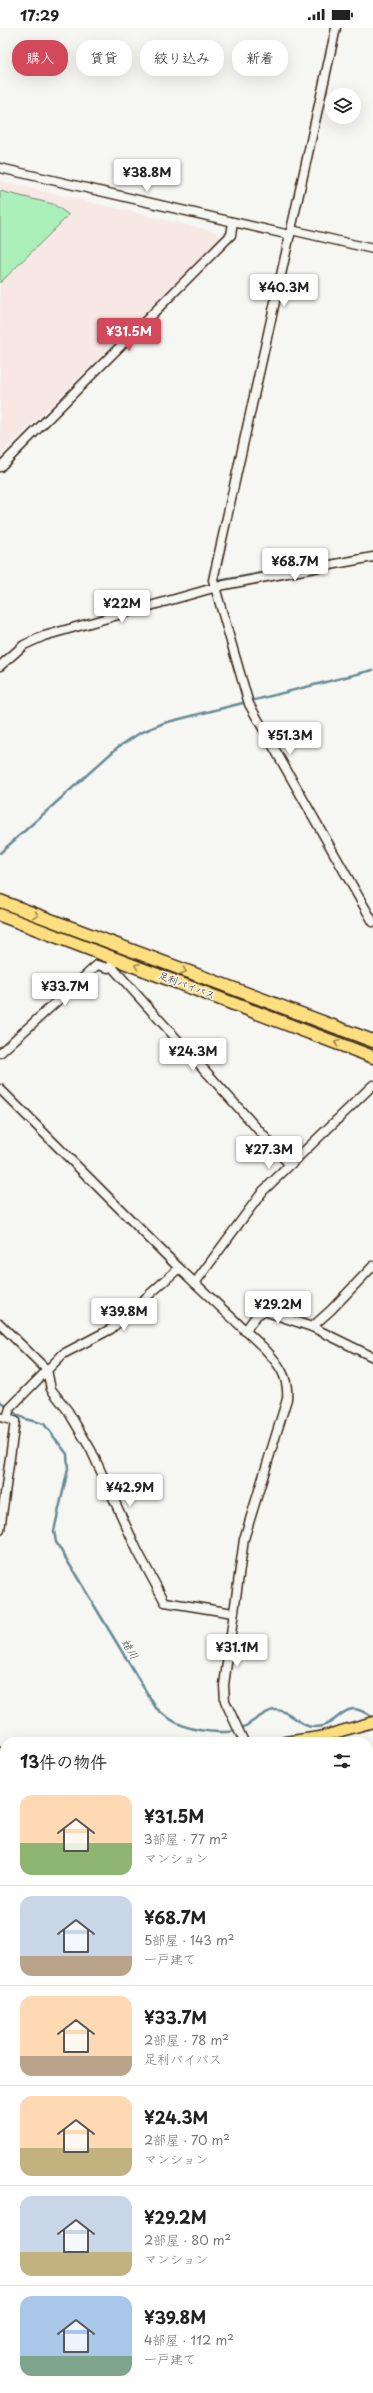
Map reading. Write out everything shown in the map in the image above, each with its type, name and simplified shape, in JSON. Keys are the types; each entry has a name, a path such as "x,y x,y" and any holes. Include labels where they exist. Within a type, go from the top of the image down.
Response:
{"highway":[{"name":"足利バイパス","path":"0,901 373,1041"},
{"name":"足利バイパス","path":"0,915 115,963 373,1057"}],"main road":[{"path":"320,1737 372,1723"}],"street":[{"path":"336,28 213,580 249,704 373,922"},
{"path":"0,168 234,223 373,249"},
{"path":"0,467 231,235 234,223"},
{"path":"0,666 32,640 214,587 373,557"},
{"path":"0,1053 97,965 108,968 115,963 290,1164"},
{"path":"196,1283 263,1191 373,1084"},
{"path":"0,1089 276,1361 286,1379 288,1388 282,1416 244,1539 234,1613 224,1695 235,1725 241,1737"},
{"path":"312,1326 331,1310 373,1266"},
{"path":"0,1530 15,1421 4,1418 10,1408 63,1354 111,1329 180,1268"},
{"path":"245,1331 257,1315 264,1311 312,1326 373,1357"},
{"path":"0,1324 46,1370 51,1389 68,1411 92,1450 138,1552 165,1602 234,1613"}],"shaded area":[{"path":"0,181 217,232 220,239 0,456"}],"green space":[{"path":"0,191 53,204 69,215 0,283"}],"waterway":[{"path":"218,581 361,555"},
{"path":"0,853 118,747 140,733 164,723 373,670"},
{"name":"姥川","path":"0,1401 8,1408"},
{"name":"姥川","path":"11,1411 25,1419 44,1424 67,1454 68,1469 54,1531 56,1542 156,1708 163,1714 177,1723 193,1729 219,1732 230,1732 237,1730 274,1710 286,1712 309,1727 324,1725 331,1722 342,1713 354,1709 362,1711 373,1718"}]}
